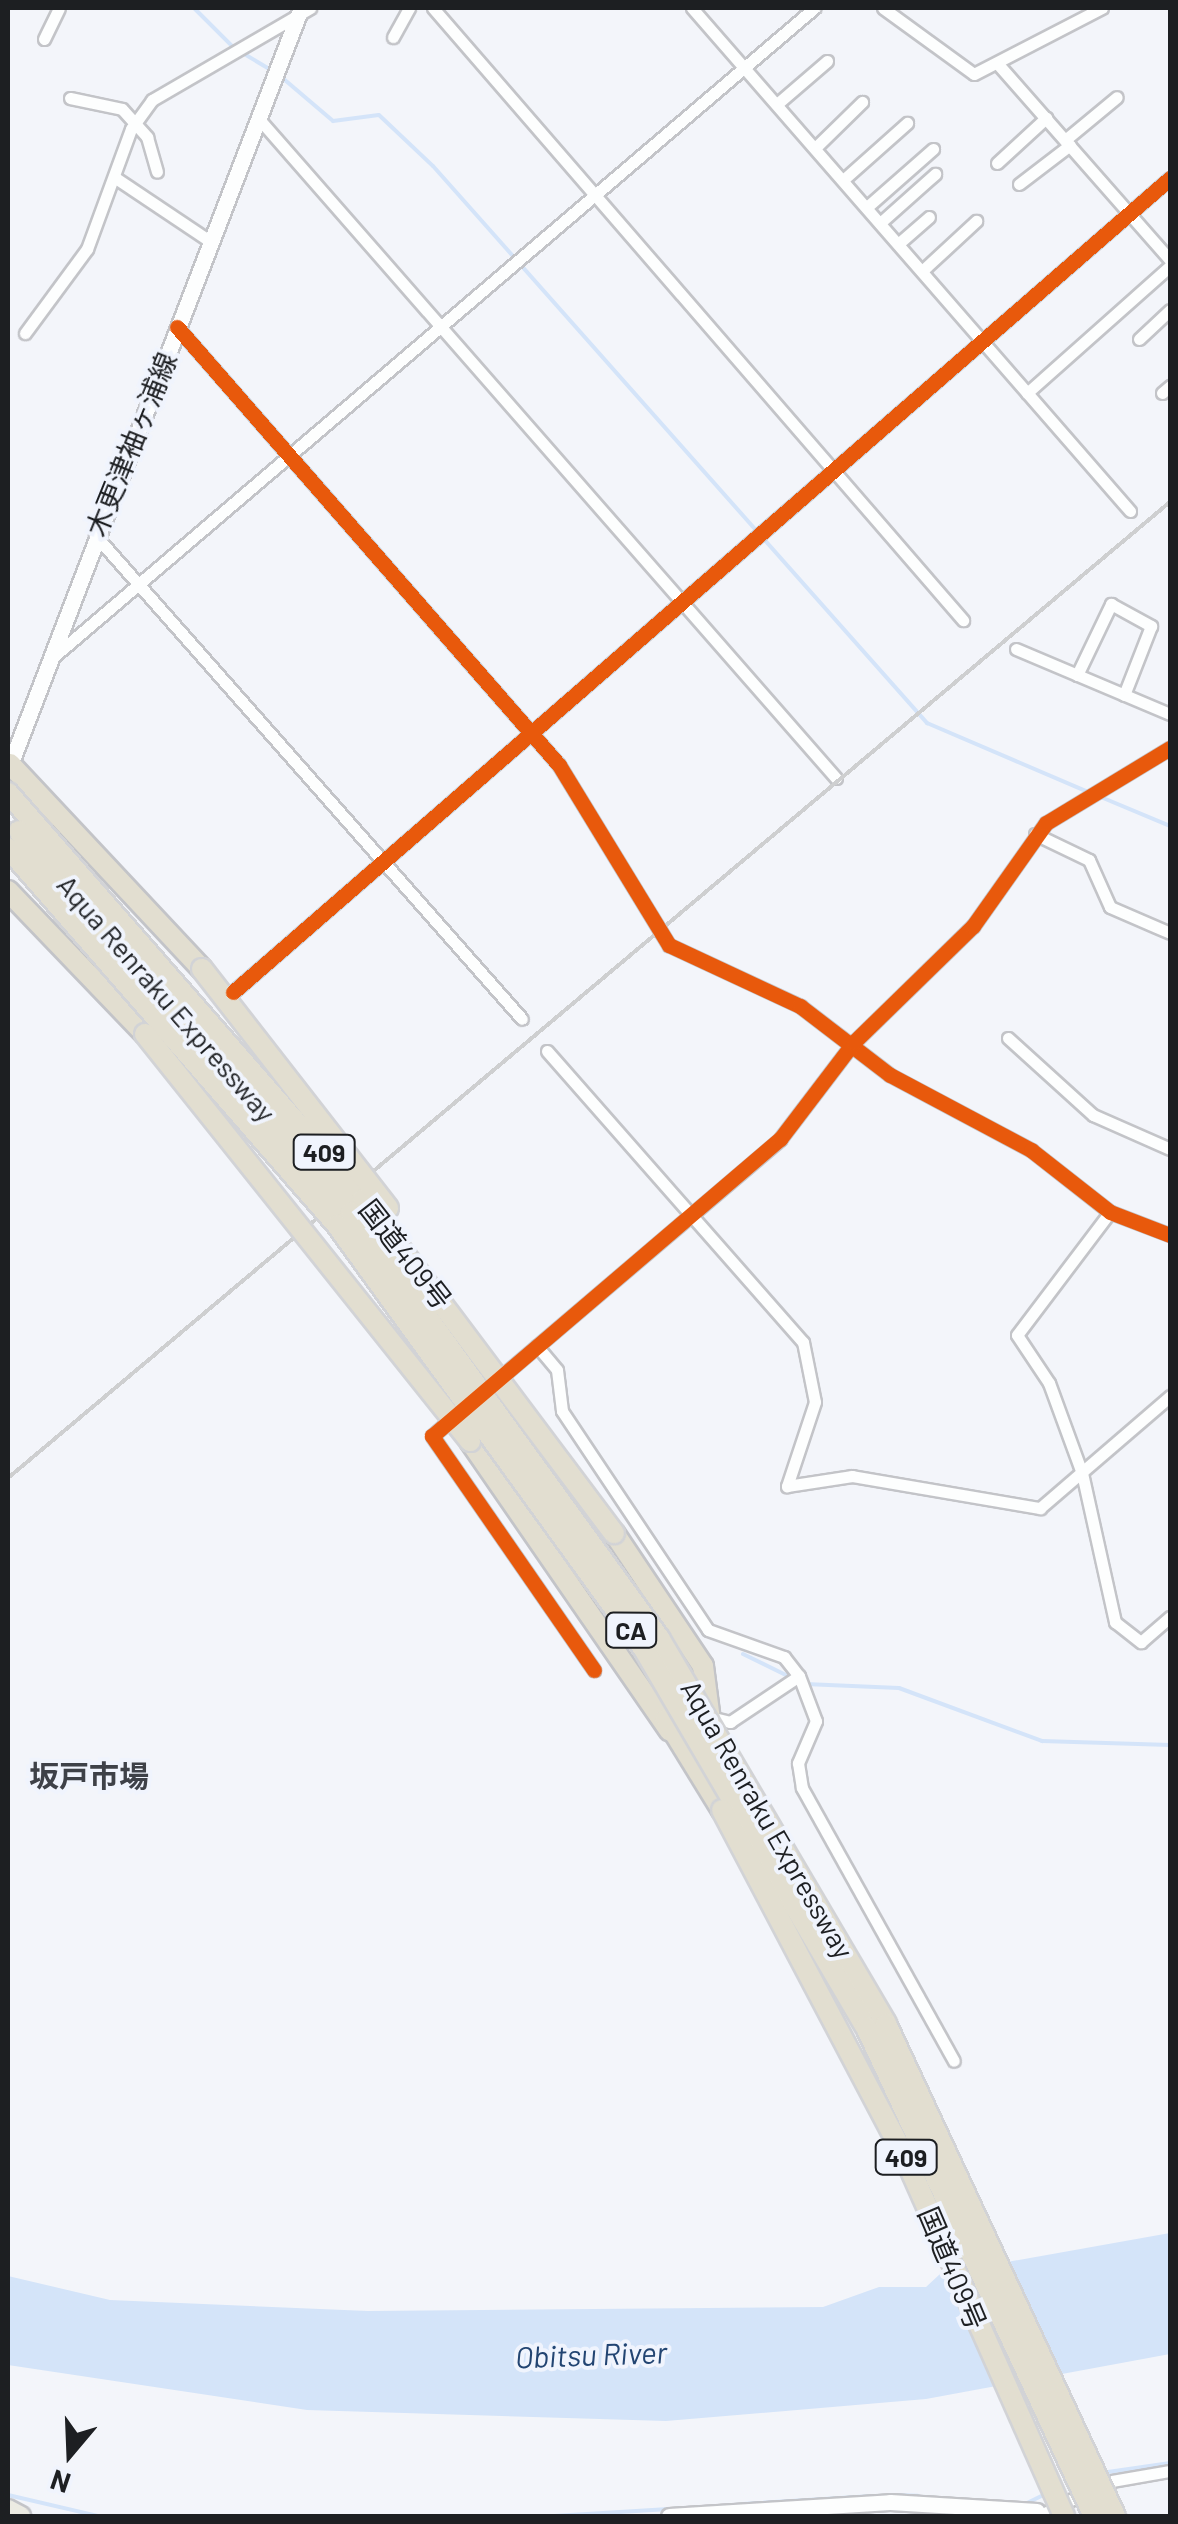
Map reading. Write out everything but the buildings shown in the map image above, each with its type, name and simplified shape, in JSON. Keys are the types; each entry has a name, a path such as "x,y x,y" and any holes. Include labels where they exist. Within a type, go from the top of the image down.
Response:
{"highway":[{"path":"9,767 202,969 470,1315 522,1405"},
{"name":"国道409号","path":"8,793 276,1094 522,1405 614,1533 703,1666 722,1810"},
{"name":"Aqua Renraku Expressway","path":"8,819 351,1212 659,1638 886,2024 1116,2516"},
{"name":"Aqua Renraku Expressway","path":"8,848 337,1225 644,1649 866,2028 1094,2516"},
{"path":"8,890 144,1034 470,1441 670,1731"},
{"name":"国道409号","path":"660,1601 675,1637 670,1731 722,1810 906,2157 1064,2516"}],"main road":[{"name":"木更津袖ヶ浦線","path":"9,767 96,534 303,11"},
{"path":"669,2516 890,2502 1038,2514"},
{"path":"8,2509 22,2516"}],"street":[{"path":"44,39 59,8"},
{"path":"393,37 409,8"},
{"path":"433,8 964,620"},
{"path":"692,8 1130,510"},
{"path":"48,660 138,588 814,8"},
{"path":"883,8 974,74 1102,8"},
{"path":"25,333 87,249 117,179 136,120 209,60 303,11"},
{"path":"777,104 828,60"},
{"path":"997,62 1170,263 1027,393"},
{"path":"1019,184 1117,97"},
{"path":"70,98 136,120 157,172"},
{"path":"815,148 862,102"},
{"path":"259,118 836,778"},
{"path":"996,163 1046,118"},
{"path":"843,180 907,123"},
{"path":"866,208 932,149"},
{"path":"880,223 935,174"},
{"path":"234,992 1170,178"},
{"path":"117,179 210,242"},
{"path":"898,244 929,217"},
{"path":"922,271 976,221"},
{"path":"1138,338 1170,310"},
{"path":"178,327 532,733 669,945 800,1006 854,1042 890,1074 1030,1150 1110,1212 1170,1234"},
{"path":"96,534 138,588 522,1020"},
{"path":"1077,675 1105,610 1136,615 1151,626 1124,695"},
{"path":"1016,649 1170,714"},
{"path":"594,1670 432,1436 780,1139 854,1042 973,926 1036,834 1170,748"},
{"path":"1036,834 1088,860 1110,908 1170,933"},
{"path":"1008,1038 1093,1115 1170,1148"},
{"path":"546,1051 802,1342 814,1402 788,1486 852,1476 1026,1508 1082,1474 1170,1396"},
{"path":"1110,1212 1016,1336 1049,1383 1082,1474 1116,1622 1141,1642 1170,1617"},
{"path":"538,1346 557,1370 562,1411 708,1630 784,1657 799,1676 816,1721 798,1763 802,1788 954,2062"},
{"path":"710,1716 730,1722 799,1676"},
{"path":"1038,2514 1106,2482 1170,2470"}],"water":[{"name":"Obitsu River","path":"1170,2233 1170,2354 926,2399 666,2421 307,2410 8,2365 8,2276 110,2300 368,2311 823,2307 879,2287 926,2287 940,2274"}],"waterway":[{"path":"194,8 233,47"},
{"path":"241,52 271,70"},
{"path":"279,75 333,121 379,115 433,166 927,723 1088,792"},
{"path":"1096,795 1170,826"},
{"path":"743,1654 792,1678"},
{"path":"805,1684 899,1688 1042,1741 1170,1745"},
{"path":"1101,2473 1170,2463"},
{"path":"1023,2505 1046,2494"},
{"path":"8,2495 98,2516"},
{"path":"893,2495 918,2496"},
{"path":"743,2504 873,2496"},
{"path":"554,2516 669,2509"}],"railway":[{"path":"8,1478 1170,502"}],"cycle path":[{"path":"233,992 1170,178"},
{"path":"177,327 559,765 669,945 800,1006 890,1075 1031,1150 1110,1212 1170,1235"},
{"path":"594,1670 432,1436 780,1139 854,1042 973,926 1046,823 1170,748"}],"district":[{"name":"坂戸市場","path":"89,1775"}]}
